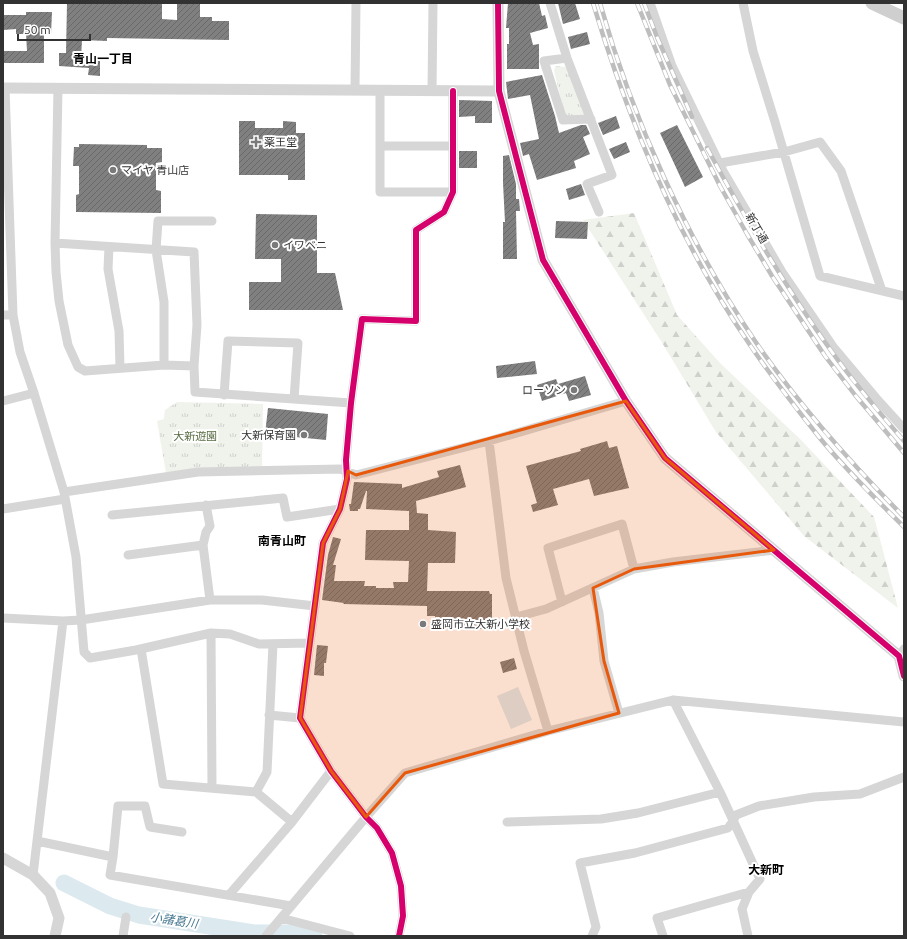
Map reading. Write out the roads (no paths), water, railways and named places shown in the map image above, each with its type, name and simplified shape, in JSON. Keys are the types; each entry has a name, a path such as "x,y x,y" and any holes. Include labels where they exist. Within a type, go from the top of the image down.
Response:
{"main road":[{"path":"872,3 904,18"}],"street":[{"path":"355,90 356,3"},
{"path":"432,91 433,3"},
{"path":"498,3 499,91 543,260 626,401 665,458 774,550 901,652 904,676"},
{"path":"550,3 567,58 612,174 587,184 599,212"},
{"name":"新丁通","path":"650,3 672,66 720,163 782,272 834,348 876,398 904,428"},
{"path":"743,3 753,51 820,276 904,296"},
{"path":"567,58 544,61 563,120 591,119"},
{"path":"310,643 260,644 230,634 211,633 141,649 90,658 84,652 76,557 64,496 20,352 13,315 4,88 499,91"},
{"path":"58,88 55,243 59,301 68,345 78,367 84,370 164,365 194,366"},
{"path":"380,90 380,192 453,192"},
{"path":"399,936 403,916 401,886 392,853 377,828 366,817 331,770 300,718 323,543 340,509 347,479 348,471 346,460 351,403 362,319 416,321 416,230 444,212 453,192 453,91"},
{"path":"720,163 784,152 820,142 841,171 882,291"},
{"path":"380,146 453,146"},
{"path":"164,365 164,302 156,250 158,221 212,221"},
{"path":"55,243 194,252 197,326 194,392 351,403"},
{"path":"109,247 109,274 119,331 120,368"},
{"path":"3,315 13,315"},
{"path":"224,394 228,341 298,344 294,399"},
{"path":"3,401 34,394"},
{"path":"3,509 64,496 198,472 340,469 356,475 489,441 626,401"},
{"path":"489,441 506,578 548,731"},
{"path":"112,515 283,498 287,517 340,509"},
{"path":"206,506 210,526 206,532 203,545 210,600"},
{"path":"562,602 548,548 622,524 634,569"},
{"path":"128,555 203,545"},
{"path":"516,617 546,609 634,569 674,562 774,550"},
{"path":"593,588 599,613 604,661 619,713"},
{"path":"3,618 64,621 81,620 210,600 262,600 315,606"},
{"path":"33,876 64,621"},
{"path":"211,633 212,788"},
{"path":"256,792 266,772 273,644"},
{"path":"141,649 163,784 256,792 292,822"},
{"path":"673,700 720,792 760,879 749,892 742,909 748,936"},
{"path":"266,936 405,773 548,731 673,700 904,722"},
{"path":"270,715 300,718"},
{"path":"229,895 292,822 331,770"},
{"path":"592,936 596,927 580,864 635,853 728,828 734,821 736,815 759,806 814,797 860,794 904,777"},
{"path":"507,822 601,819 638,813 720,792"},
{"path":"182,832 150,827 145,806 118,806 110,875 291,906"},
{"path":"37,841 113,856"},
{"path":"3,858 33,876 50,893 59,918 54,936"},
{"path":"663,936 657,918 749,892"},
{"path":"123,936 126,917"},
{"path":"281,918 350,936"}],"waterway":[{"name":"小諸葛川","path":"64,883 110,906 139,915 254,933 299,933 314,936"}],"railway":[{"path":"593,3 623,93 658,180 679,223 724,306 766,368 819,437 850,472 904,527"},
{"path":"600,3 613,47 629,91 664,178 685,221 730,302 755,341 789,388 845,454 904,517"},
{"path":"637,3 670,85 720,186 747,234 772,276 825,356 855,395 904,453"},
{"path":"644,3 657,37 692,117"},
{"path":"707,148 766,252 798,303 849,375 904,441"}],"place":[{"name":"薬王堂","path":"256,142"},
{"name":"マイヤ 青山店","path":"113,170"},
{"name":"イワベニ","path":"275,245"},
{"name":"ローソン","path":"574,390"},
{"name":"大新保育園","path":"304,435"},
{"name":"盛岡市立大新小学校","path":"423,624"}],"district":[{"name":"青山一丁目","path":"103,58"},
{"name":"南青山町","path":"282,540"},
{"name":"大新町","path":"766,869"}],"park label":[{"name":"大新遊園","path":"195,436"}]}
